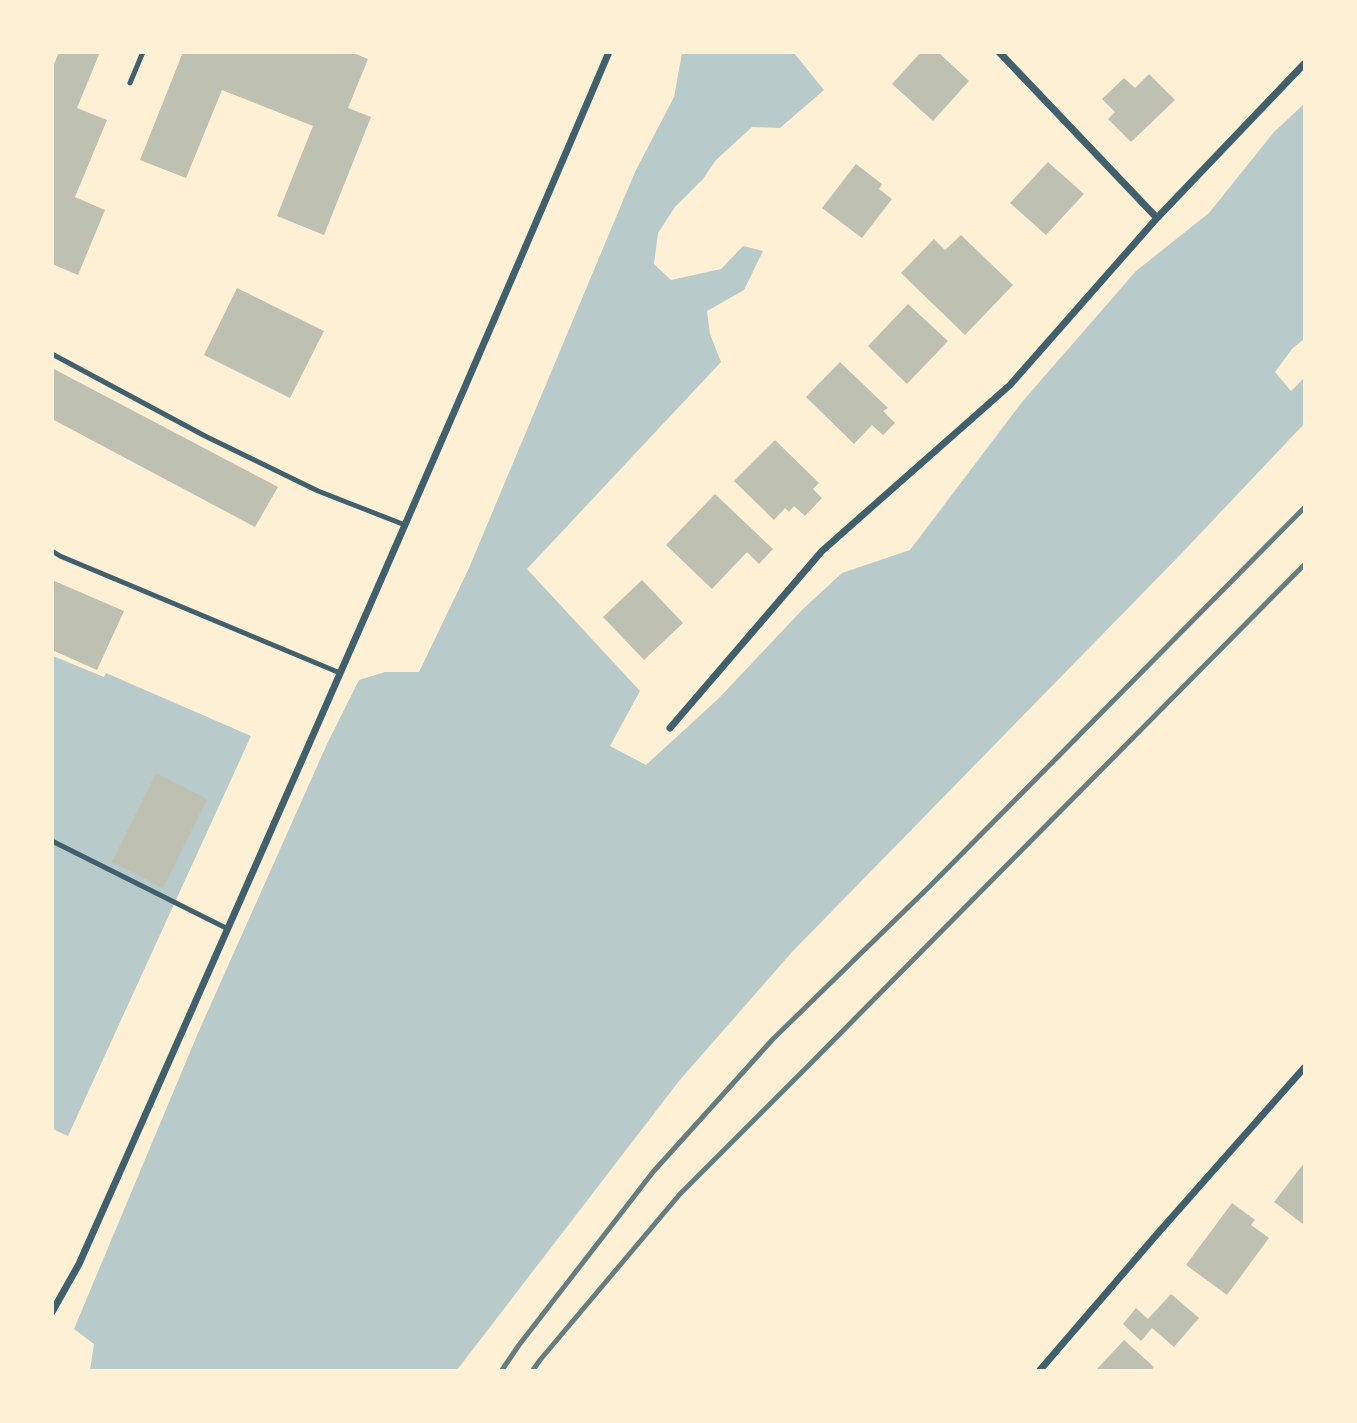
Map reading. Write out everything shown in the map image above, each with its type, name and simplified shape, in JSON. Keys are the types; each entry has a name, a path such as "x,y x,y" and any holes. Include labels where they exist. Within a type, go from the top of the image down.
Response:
{"street":[{"path":"999,52 1157,218"},
{"path":"52,1312 79,1264 228,929 476,366 608,53"},
{"path":"670,728 822,551 1010,386 1157,218 1304,64"},
{"path":"1040,1370 1304,1068"}],"lane":[{"path":"130,83 143,52"},
{"path":"52,354 205,436 318,491 405,524"},
{"path":"52,551 340,673"},
{"path":"52,841 228,929"}],"shaded area":[{"path":"682,53 794,53 824,90 780,128 752,127 716,160 703,179 675,207 658,233 654,264 671,280 721,269 743,246 763,251 744,290 707,311 710,334 721,362 527,569 640,691 610,746 646,765 719,698 803,609 842,573 910,550 1022,402 1136,271 1209,213 1274,132 1304,104 1304,339 1292,349 1275,372 1291,391 1304,378 1304,424 1181,554 792,952 679,1081 457,1370 90,1370 94,1344 74,1329 198,1033 327,744 359,680 385,672 419,672 469,568 635,172 674,97"},
{"path":"53,656 104,677 106,673 251,736 68,1136 53,1129"}],"building":[{"path":"59,52 100,52 77,108 107,120 75,197 105,210 78,275 52,264 52,69"},
{"path":"183,52 351,52 368,59 348,108 371,117 324,235 277,216 313,126 222,90 186,178 140,160"},
{"path":"921,52 938,52 969,81 933,121 892,84"},
{"path":"1149,74 1175,100 1131,142 1108,119 1115,112 1102,99 1124,78 1135,88"},
{"path":"1048,162 1084,194 1046,235 1010,203"},
{"path":"856,164 882,184 879,189 892,199 862,238 822,208"},
{"path":"961,235 1013,285 965,335 901,273 934,239 945,250"},
{"path":"237,288 324,331 290,398 204,355"},
{"path":"908,304 948,341 907,384 868,346"},
{"path":"840,362 888,408 883,411 895,423 883,435 872,425 854,444 806,397"},
{"path":"52,368 278,487 255,527 52,419"},
{"path":"775,440 819,483 813,489 822,498 805,516 794,506 789,512 785,508 774,520 734,481"},
{"path":"715,494 773,549 759,564 747,552 712,589 666,545"},
{"path":"52,580 124,611 97,670 52,650"},
{"path":"642,580 683,623 644,660 603,617"},
{"path":"156,773 207,799 163,888 112,862"},
{"path":"1304,1163 1304,1225 1274,1202"},
{"path":"1232,1203 1255,1220 1251,1225 1269,1238 1227,1295 1186,1265"},
{"path":"1171,1294 1199,1318 1174,1347 1152,1328 1141,1341 1123,1324 1136,1308 1148,1319"},
{"path":"1124,1340 1154,1367 1151,1370 1096,1370"}],"railway":[{"path":"502,1370 653,1172 773,1039 929,887 1304,508"},
{"path":"533,1370 680,1194 1304,565"}]}
